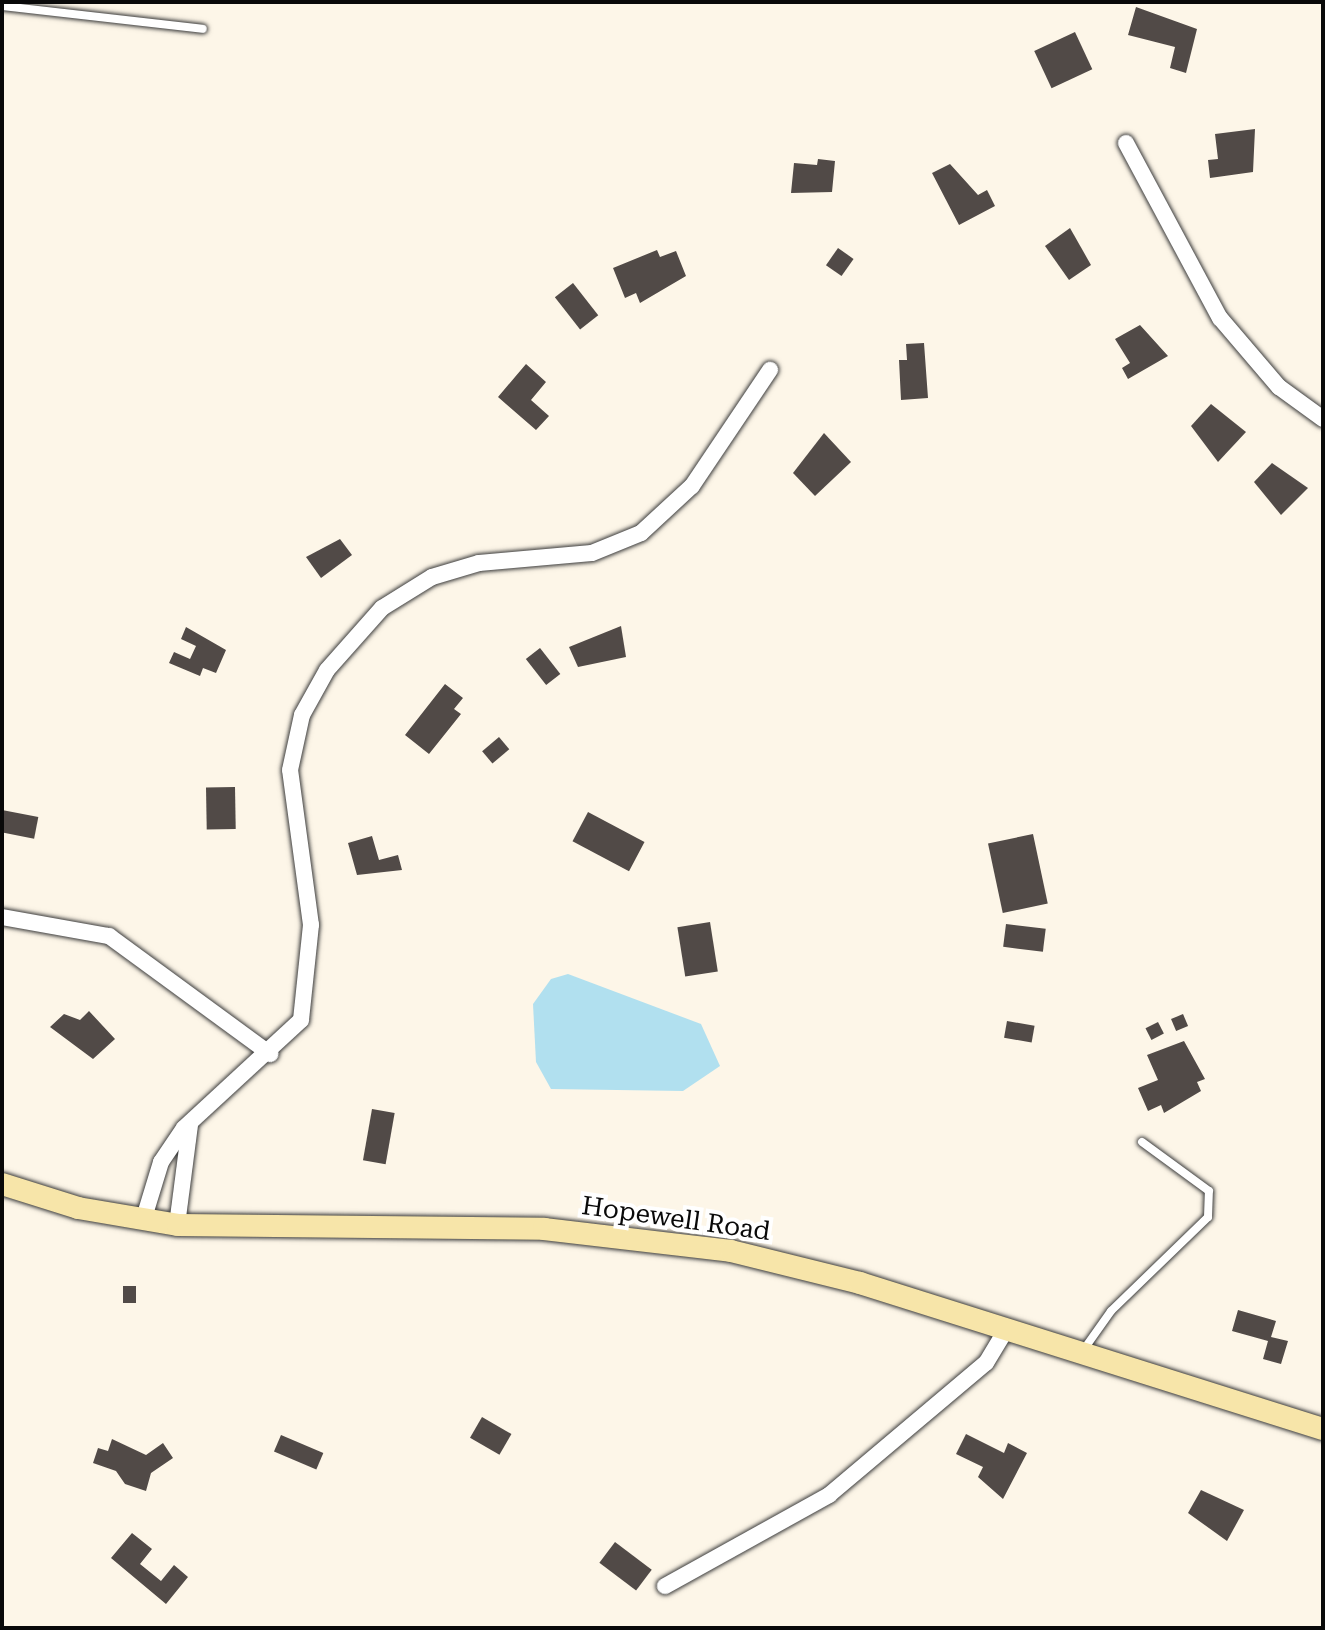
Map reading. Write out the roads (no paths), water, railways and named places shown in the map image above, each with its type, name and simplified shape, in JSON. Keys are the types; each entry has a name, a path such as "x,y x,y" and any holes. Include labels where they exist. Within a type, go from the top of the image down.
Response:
{"street":[{"path":"1126,143 1220,318 1279,387 1323,419"},
{"path":"143,1221 161,1162 190,1123 294,1032 305,1005 311,925 290,770 302,715 327,670 382,608 432,577 479,563 592,553 641,533 692,486 770,370"},
{"path":"2,917 109,936 270,1054"},
{"path":"177,1225 190,1123"},
{"name":"Hopewell Road","path":"2,1184 143,1221 177,1225 636,1237 799,1266 1080,1356 1323,1429"},
{"path":"665,1586 829,1495 986,1363 1005,1331"}],"lane":[{"path":"2,6 203,29"},
{"path":"1080,1356 1111,1311 1208,1217 1209,1191 1142,1142"}],"water":[{"path":"568,974 701,1024 720,1066 683,1091 551,1089 536,1062 533,1004 551,979"}]}
